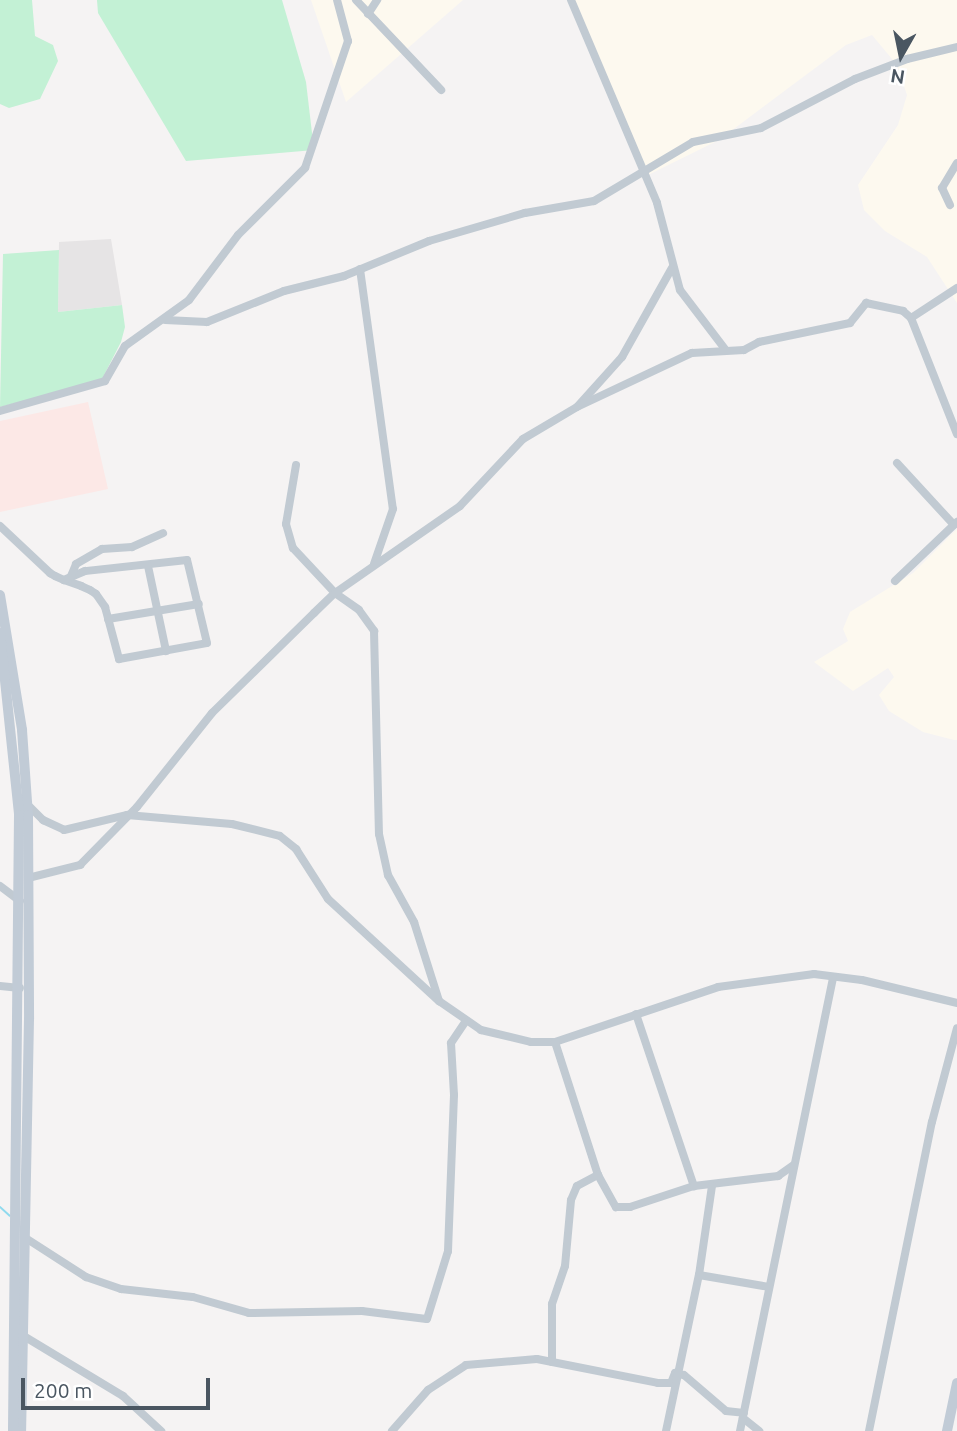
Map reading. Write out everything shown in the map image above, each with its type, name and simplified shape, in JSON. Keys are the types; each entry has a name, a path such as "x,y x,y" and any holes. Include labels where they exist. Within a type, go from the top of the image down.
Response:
{"main road":[{"path":"0,596 22,730 27,803 24,1237 13,1431"},
{"path":"0,633 15,752 20,901 18,1320 22,1335 21,1431"},
{"path":"0,1320 18,1320"},
{"path":"947,1431 957,1383"}],"street":[{"path":"0,411 97,386 105,381 125,346 165,320 188,300 238,235 310,160 348,41 337,0"},
{"path":"356,0 441,90"},
{"path":"368,14 377,0"},
{"path":"571,0 659,208 672,268 685,297 725,349"},
{"path":"165,320 207,322 284,290 360,269 429,241 525,213 594,201 644,174 693,142 761,128 855,79 907,59 957,47"},
{"path":"950,205 942,188 957,163"},
{"path":"577,407 622,357 672,268"},
{"path":"360,269 393,509 374,564"},
{"path":"911,318 957,288"},
{"path":"28,878 61,873 80,865 127,815 212,713 335,593 460,506 514,446 577,407 692,353 744,350 759,342 850,323 866,303 903,311 911,318 957,434"},
{"path":"895,581 956,524 897,463"},
{"path":"296,465 287,533 293,548 335,593 359,610 374,631 379,834 388,875 414,922 439,1001"},
{"path":"0,526 50,573 67,578 96,594 108,619 117,658 207,643 190,561 67,578"},
{"path":"67,578 76,564 102,549 128,548 163,533"},
{"path":"148,566 166,651"},
{"path":"108,619 200,604"},
{"path":"27,803 43,820 64,830 127,815 232,824 280,836 296,849 328,899 439,1001 465,1022 531,1042 555,1042 719,987 814,974 862,979 957,1003"},
{"path":"0,886 20,901"},
{"path":"740,1431 833,978"},
{"path":"0,986 20,988"},
{"path":"636,1014 694,1186"},
{"path":"24,1237 86,1277 121,1289 193,1297 249,1312 362,1311 427,1319 448,1251 454,1107 451,1043 465,1022"},
{"path":"869,1431 932,1122 957,1028"},
{"path":"555,1042 598,1175 616,1206 630,1207 694,1186 712,1186 778,1175 794,1165"},
{"path":"552,1362 552,1304 565,1266 571,1200 577,1186 598,1175"},
{"path":"666,1431 675,1373 699,1275 712,1186"},
{"path":"699,1275 769,1287"},
{"path":"22,1335 123,1396 161,1431"},
{"path":"392,1431 428,1391 466,1365 552,1362 658,1383 671,1382 675,1373"},
{"path":"675,1373 698,1385 726,1411 743,1416 760,1431"}],"shaded area":[{"path":"311,0 463,0 346,102"},
{"path":"574,0 957,0 957,303 927,257 885,231 864,210 858,185 898,125 907,95 897,65 872,35 846,45 719,140 644,177"},
{"path":"111,239 122,305 58,312 59,242"},
{"path":"88,402 108,489 0,512 0,421"},
{"path":"957,529 957,740 954,740 923,732 889,711 879,695 894,677 888,668 853,691 814,662 848,641 843,629 850,612 913,573"}],"green space":[{"path":"0,0 32,0 35,36 53,45 58,61 40,99 9,108 0,104"},
{"path":"97,0 282,0 306,82 314,150 186,161 98,13"},
{"path":"59,250 58,312 122,305 125,327 121,342 101,381 0,407 3,254"}],"waterway":[{"path":"0,1207 10,1216"}]}
